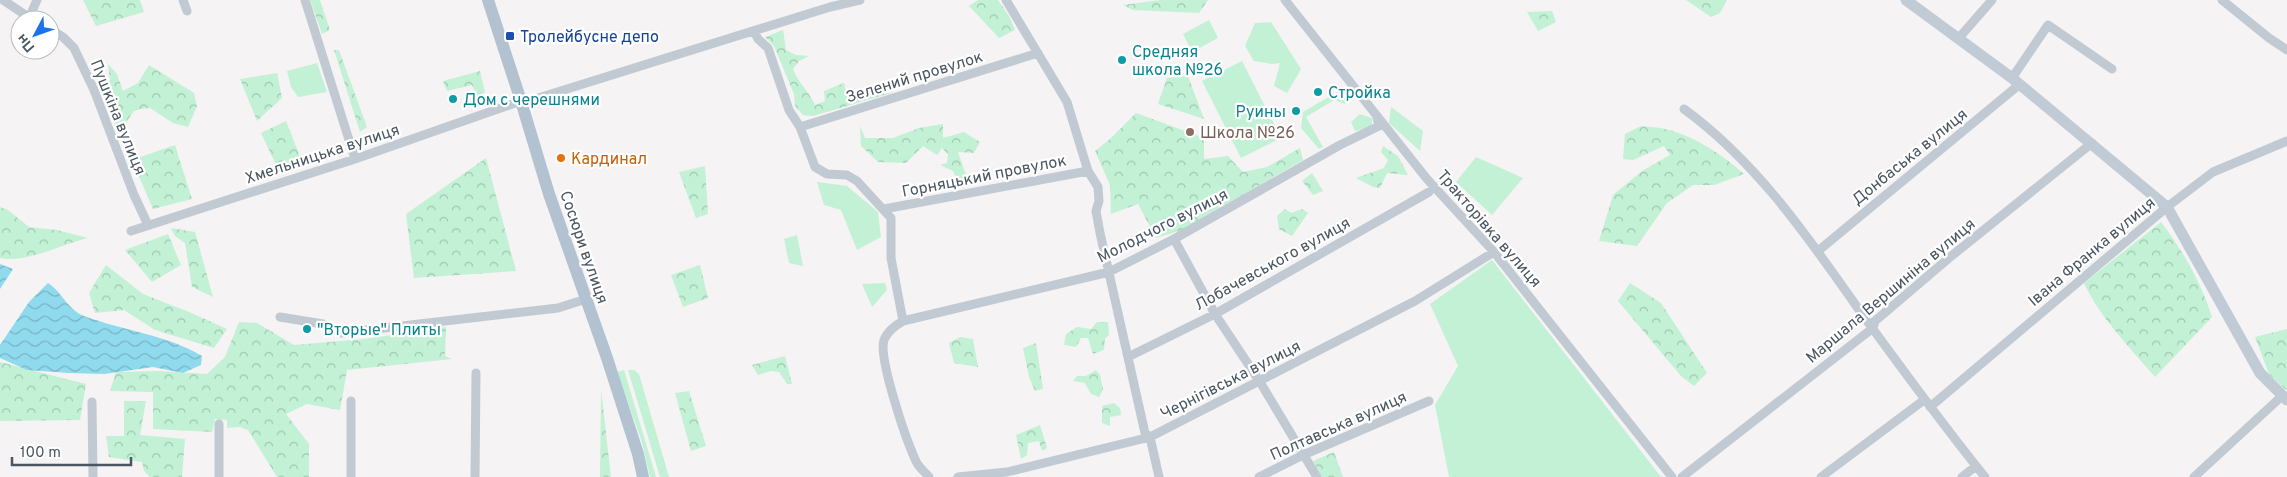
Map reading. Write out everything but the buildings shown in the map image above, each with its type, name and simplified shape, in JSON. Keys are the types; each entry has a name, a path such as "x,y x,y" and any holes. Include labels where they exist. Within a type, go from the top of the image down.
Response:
{"main road":[{"name":"Сосюри вулиця","path":"488,0 522,101 549,194 635,444 643,477"},
{"path":"1906,0 2016,81 2167,207 2260,373 2285,398"}],"street":[{"path":"3,0 18,10"},
{"path":"183,0 187,11"},
{"path":"305,0 354,159"},
{"name":"Хмельницька вулиця","path":"131,231 354,159 522,101 535,99 830,7 860,0"},
{"path":"1006,0 1067,102 1088,171 1098,187 1100,201 1096,212 1108,272 1145,433 1150,437 1160,477"},
{"name":"Тракторівка вулиця","path":"1285,0 1427,178 1494,252 1672,477"},
{"path":"1958,39 1992,0"},
{"path":"2222,0 2287,50"},
{"name":"Донбаська вулиця","path":"1818,251 2016,81 2048,25 2112,69"},
{"path":"754,31 758,40 768,48 789,110 800,127 815,167 827,174 847,175 857,180 891,218 891,258 903,321 891,329 884,339 884,360 887,376 915,461 929,477"},
{"name":"Пушкіна вулиця","path":"60,35 74,48 94,90 134,195 148,225"},
{"name":"Зелений провулок","path":"800,127 1038,53"},
{"path":"1684,109 1714,131 1752,169 1818,251 1927,403 1985,477"},
{"name":"Молодчого вулиця","path":"903,321 1108,272 1174,239 1340,145 1379,126 1376,115"},
{"name":"Івана Франка вулиця","path":"1821,477 1927,403 2167,207 2213,172 2287,141"},
{"name":"Маршала Вершиніна вулиця","path":"1682,477 1873,328 1875,322 1949,258 2092,143"},
{"name":"Горняцький провулок","path":"884,209 1088,171"},
{"name":"Лобачевського вулиця","path":"1128,357 1215,314 1429,192"},
{"path":"1174,239 1215,314 1260,382 1317,477"},
{"name":"Чернігівська вулиця","path":"958,477 1007,472 1150,437 1415,301 1494,252"},
{"path":"280,317 323,324 341,333 558,308 586,299"},
{"path":"475,477 476,373"},
{"path":"2194,477 2285,398"},
{"path":"351,401 351,477"},
{"path":"92,402 93,477"},
{"name":"Полтавська вулиця","path":"1259,477 1303,455 1429,402"},
{"path":"219,424 219,477"},
{"path":"1962,477 1976,466"}],"green space":[{"path":"83,0 140,0 144,12 96,26"},
{"path":"310,0 320,0 330,30 322,34"},
{"path":"978,0 998,0 1009,16 1015,30 999,38 969,6"},
{"path":"1161,0 1208,0 1199,13 1133,10 1123,5"},
{"path":"1686,0 1727,0 1720,13 1711,17"},
{"path":"1552,11 1556,22 1538,31 1527,12"},
{"path":"1209,20 1218,38 1192,52 1183,34"},
{"path":"1271,22 1301,69 1287,93 1274,86 1280,63 1272,64 1254,61 1245,46 1255,23"},
{"path":"783,30 786,50 796,55 809,56 799,61 793,69 815,105 825,101 824,91 844,83 846,92 862,97 895,92 813,116 803,115 795,106 794,94 774,46 765,37"},
{"path":"334,50 339,50 367,127 360,132"},
{"path":"1242,61 1281,138 1241,158 1202,81"},
{"path":"317,63 327,92 298,97 291,87 287,71"},
{"path":"108,64 117,74 123,91 138,83 149,65 194,93 197,106 188,127 173,123 150,108 134,111 118,134 100,84 110,80"},
{"path":"480,71 485,92 477,96 472,85 447,91 443,81"},
{"path":"277,73 282,98 257,121 240,79"},
{"path":"1188,76 1204,119 1158,104 1167,78"},
{"path":"1337,92 1350,97 1346,104 1334,100 1306,117 1323,147 1319,149 1301,128 1303,112"},
{"path":"1391,107 1423,131 1420,151 1389,123"},
{"path":"1136,113 1204,138 1204,159 1228,156 1243,172 1267,167 1300,148 1303,160 1182,230 1156,238 1138,204 1111,214 1110,185 1095,151"},
{"path":"1360,114 1372,118 1372,127 1355,131 1351,122"},
{"path":"286,121 301,159 279,171 261,133"},
{"path":"943,124 943,138 964,132 980,142 974,153 958,152 967,178 957,180 953,171 940,165 947,163 948,154 942,148 937,155 923,146 906,163 878,162 861,146 860,126 865,138 893,138 919,128"},
{"path":"1641,126 1665,129 1697,141 1727,160 1744,174 1714,185 1693,185 1667,203 1637,246 1599,241 1613,195 1642,171 1670,155 1664,146 1633,160 1623,159 1625,134"},
{"path":"175,145 192,199 153,209 132,160"},
{"path":"1383,146 1398,156 1408,175 1387,173 1380,188 1373,187 1356,178 1384,168 1388,160 1381,152"},
{"path":"1476,157 1523,178 1492,215 1456,182"},
{"path":"486,158 516,271 414,278 406,214"},
{"path":"705,166 708,214 696,218 679,172"},
{"path":"1312,173 1323,191 1313,195 1302,181"},
{"path":"817,182 847,186 878,212 881,237 857,250 841,210 824,205"},
{"path":"0,207 8,210 29,227 57,230 88,238 32,256 10,259 0,258"},
{"path":"1285,209 1291,213 1302,209 1308,213 1292,236 1279,229 1277,216"},
{"path":"2161,222 2191,267 2212,317 2155,377 2107,320 2084,283"},
{"path":"171,228 195,232 213,297 192,287 185,243 175,236"},
{"path":"168,234 181,265 152,282 125,250"},
{"path":"797,235 803,266 789,263 784,239"},
{"path":"1492,260 1661,477 1449,477 1435,405 1458,366 1430,304"},
{"path":"106,265 143,294 227,329 214,348 155,330 124,310 95,313 89,293"},
{"path":"700,265 708,298 683,307 671,275"},
{"path":"885,283 887,290 872,307 862,284"},
{"path":"1630,283 1661,303 1707,373 1694,386 1681,376 1618,301"},
{"path":"239,322 257,323 294,345 364,339 446,327 445,356 452,359 347,370 340,410 307,404 286,414 309,444 309,477 277,477 248,430 240,427 227,428 227,420 215,419 212,432 153,429 153,392 110,391 116,372 159,371 207,374 225,357"},
{"path":"1097,322 1108,322 1109,335 1105,339 1104,350 1093,354 1088,338 1081,338 1076,347 1064,345 1066,334 1077,327 1091,329"},
{"path":"2287,329 2287,391 2269,374 2255,337"},
{"path":"960,337 973,339 978,367 954,363 949,343"},
{"path":"1036,343 1043,389 1035,391 1029,377 1023,348"},
{"path":"785,356 792,384 787,384 779,372 771,371 758,375 752,365"},
{"path":"0,362 86,384 80,420 0,421"},
{"path":"624,370 656,477 650,477 641,439 618,376 617,372"},
{"path":"628,370 634,370 639,374 669,477 660,477"},
{"path":"1096,370 1100,375 1103,389 1099,397 1091,394 1085,383 1073,381 1077,376 1086,376"},
{"path":"601,389 611,477 600,477"},
{"path":"689,391 706,446 691,451 675,393"},
{"path":"124,401 146,401 140,435 185,439 182,477 150,477 144,471 142,462 109,457 106,436 124,436"},
{"path":"1114,403 1120,408 1121,415 1110,417 1110,426 1102,423 1102,406"},
{"path":"1040,425 1047,448 1042,451 1039,441 1028,443 1027,455 1021,459 1016,435"},
{"path":"1334,452 1343,477 1322,477 1313,461"}],"water":[{"path":"0,264 13,269 0,289"},
{"path":"48,283 78,313 174,343 202,356 201,365 183,373 153,367 104,374 68,373 27,370 0,358 0,345 29,302"}],"place":[{"name":"Тролейбусне депо","path":"510,36"},
{"name":"Средняя школа №26","path":"1122,60"},
{"name":"Стройка","path":"1318,92"},
{"name":"Дом с черешнями","path":"453,99"},
{"name":"Руины","path":"1296,111"},
{"name":"Школа №26","path":"1190,132"},
{"name":"Кардинал","path":"561,158"},
{"name":"\"Вторые\" Плиты","path":"307,329"}]}
